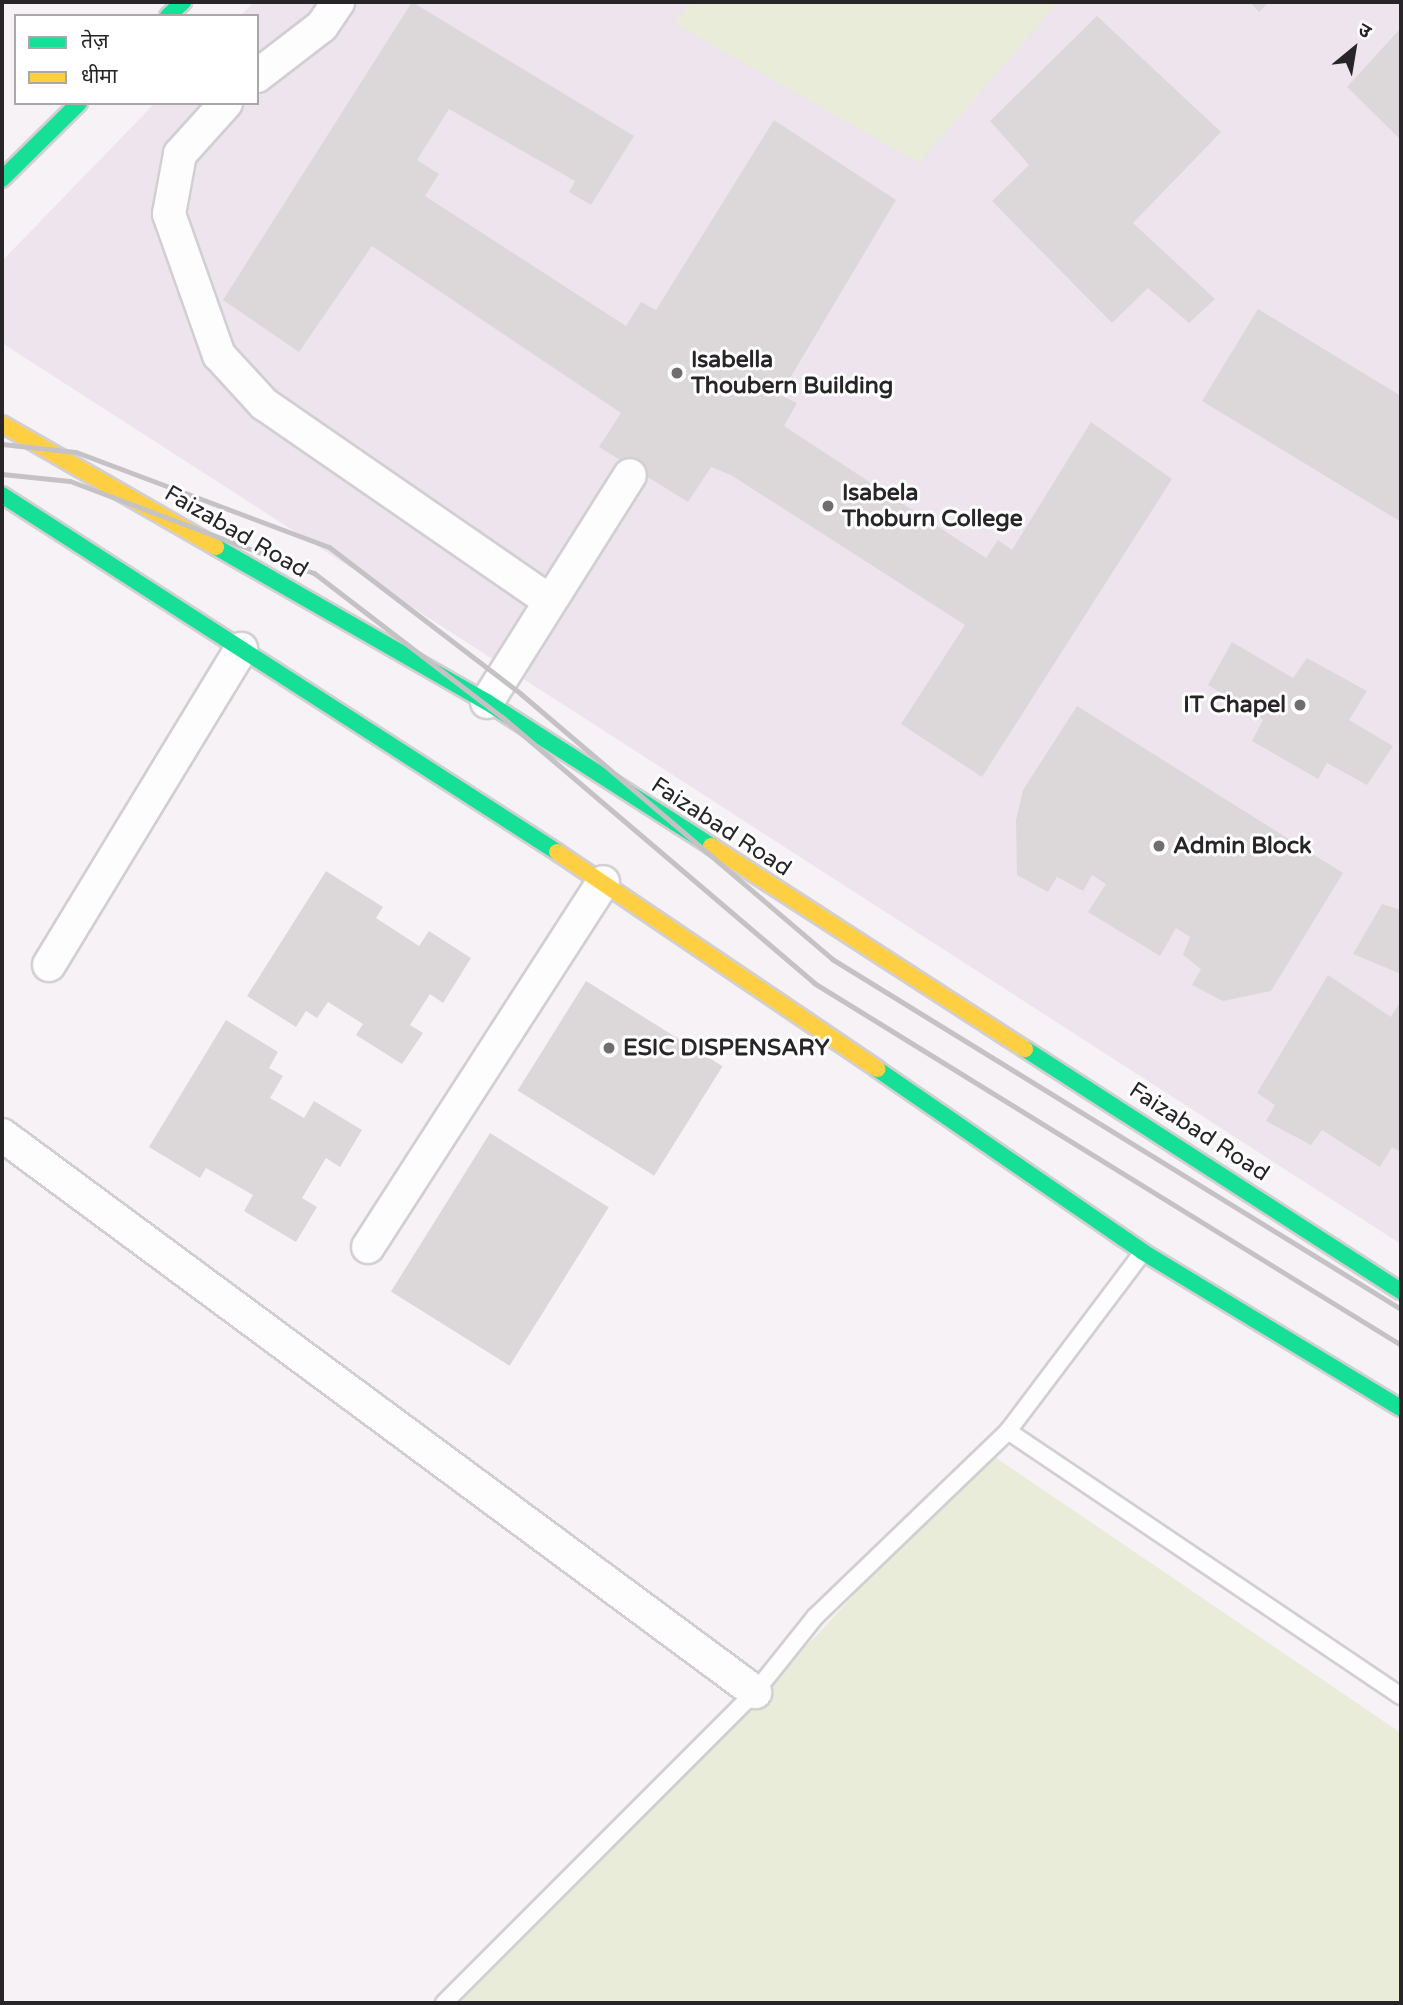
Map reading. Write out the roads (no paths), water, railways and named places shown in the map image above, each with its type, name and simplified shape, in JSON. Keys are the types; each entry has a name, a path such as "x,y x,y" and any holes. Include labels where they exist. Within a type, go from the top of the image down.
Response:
{"main road":[{"path":"12,143 57,105"},
{"path":"2,179 77,105"},
{"name":"Faizabad Road","path":"2,424 487,702 1401,1292"},
{"path":"2,495 603,882 1143,1252 1401,1408"}],"street":[{"path":"259,74 322,26 338,2"},
{"path":"224,105 180,153 169,214 219,355 264,404 547,599"},
{"path":"487,702 547,599 630,475"},
{"path":"48,965 241,649"},
{"path":"368,1247 603,882"},
{"path":"2,1135 755,1692"}],"lane":[{"path":"444,2003 755,1692 815,1617 1008,1431 1143,1252"},
{"path":"1008,1431 1401,1696"}],"railway":[{"path":"2,444 76,452 329,547 521,694 832,959 1401,1309"},
{"path":"2,474 70,481 314,573 502,717 814,983 1401,1345"}],"place":[{"name":"Isabella Thoubern Building","path":"677,373"},
{"name":"Isabela Thoburn College","path":"828,506"},
{"name":"IT Chapel","path":"1300,705"},
{"name":"Admin Block","path":"1159,846"},
{"name":"ESIC DISPENSARY","path":"609,1048"}]}
